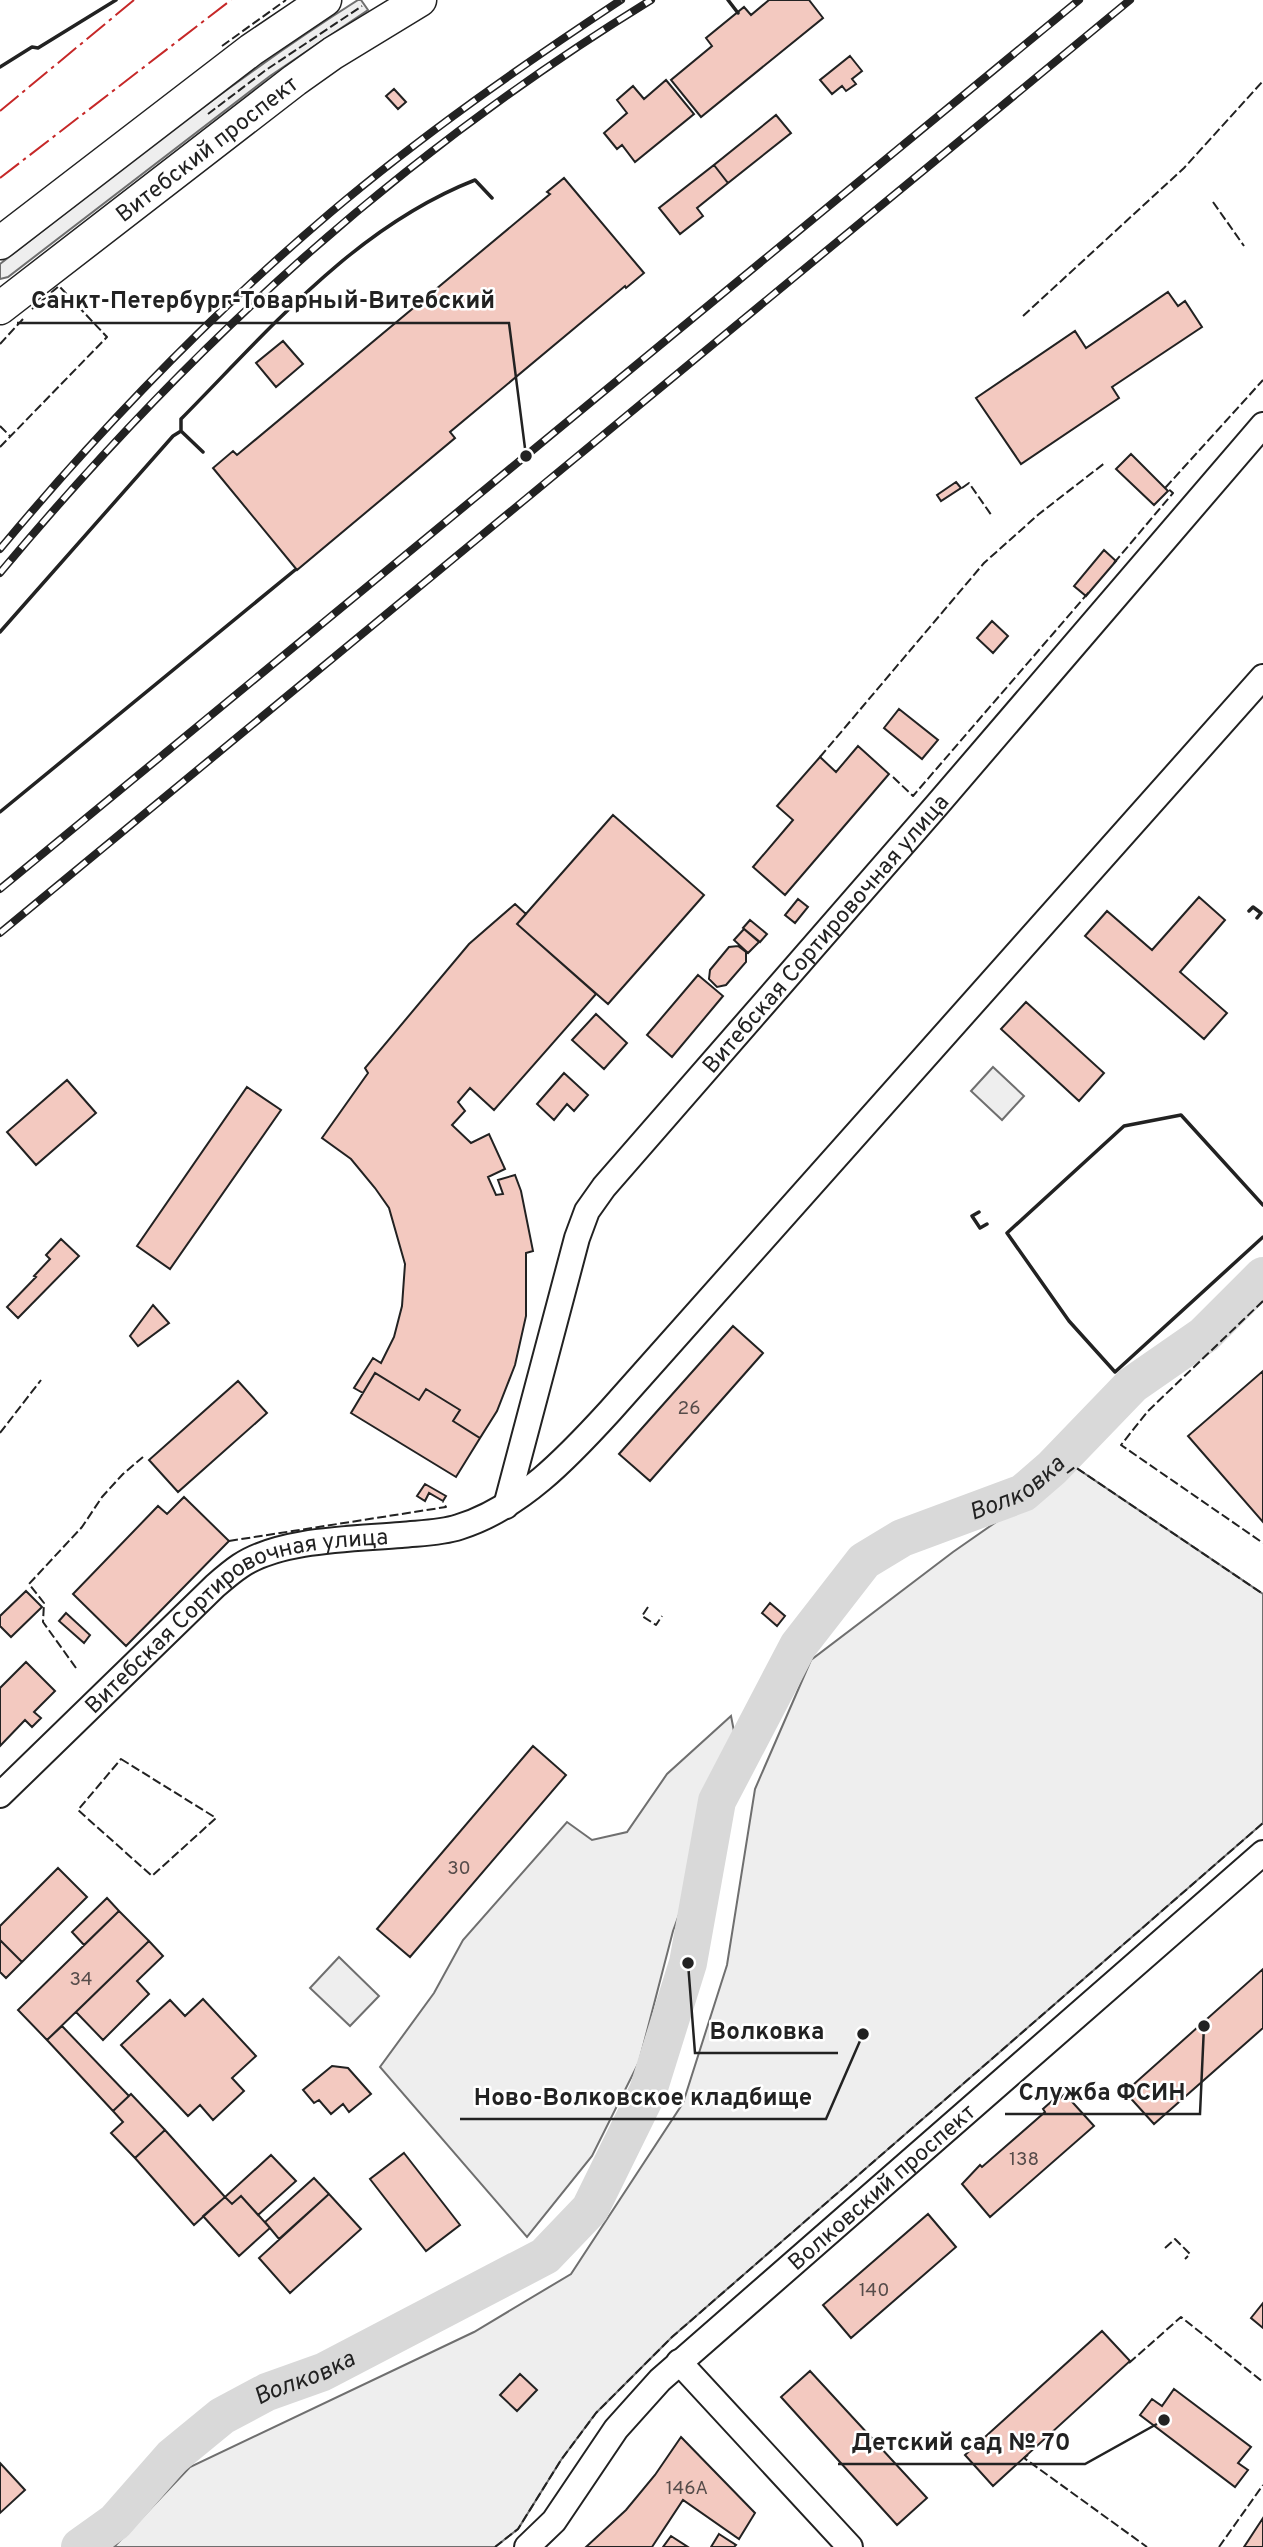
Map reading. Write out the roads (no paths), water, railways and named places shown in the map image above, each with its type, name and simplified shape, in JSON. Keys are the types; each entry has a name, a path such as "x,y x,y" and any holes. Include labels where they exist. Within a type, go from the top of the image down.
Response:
{"main road":[{"path":"0,243 251,50 325,0"},
{"name":"Витебский проспект","path":"5,297 295,80 333,53 420,0"}],"street":[{"name":"Витебская Сортировочная улица","path":"506,1506 577,1238 587,1211 604,1187 945,796 1263,425"},
{"name":"Витебская Сортировочная улица","path":"0,1795 215,1586 241,1565 270,1553 313,1542 457,1528 506,1506 541,1479 583,1440 1263,677"},
{"name":"Волковский проспект","path":"527,2547 554,2521 635,2405 679,2362 1263,1853"},
{"path":"679,2362 850,2547"}],"waterway":[{"name":"Волковка","path":"80,2547 115,2522 172,2457 222,2416 267,2392 323,2372 545,2256 590,2209 648,2091 688,1963 717,1801 798,1646 864,1561 902,1538 1023,1493 1052,1468 1132,1385 1204,1335 1263,1276"}],"railway":[{"path":"0,549 117,416 199,332 330,213 436,129 621,0"},
{"path":"0,573 146,409 302,260 383,190 469,123 558,60 651,0"},
{"path":"0,889 1079,0"},
{"path":"0,933 1130,0"}],"place":[{"name":"Санкт-Петербург-Товарный-Витебский","path":"526,456"},
{"name":"Волковка","path":"688,1963"},
{"name":"Служба ФСИН","path":"1204,2026"},
{"name":"Ново-Волковское кладбище","path":"863,2034"},
{"name":"Детский сад № 70","path":"1164,2420"}]}
